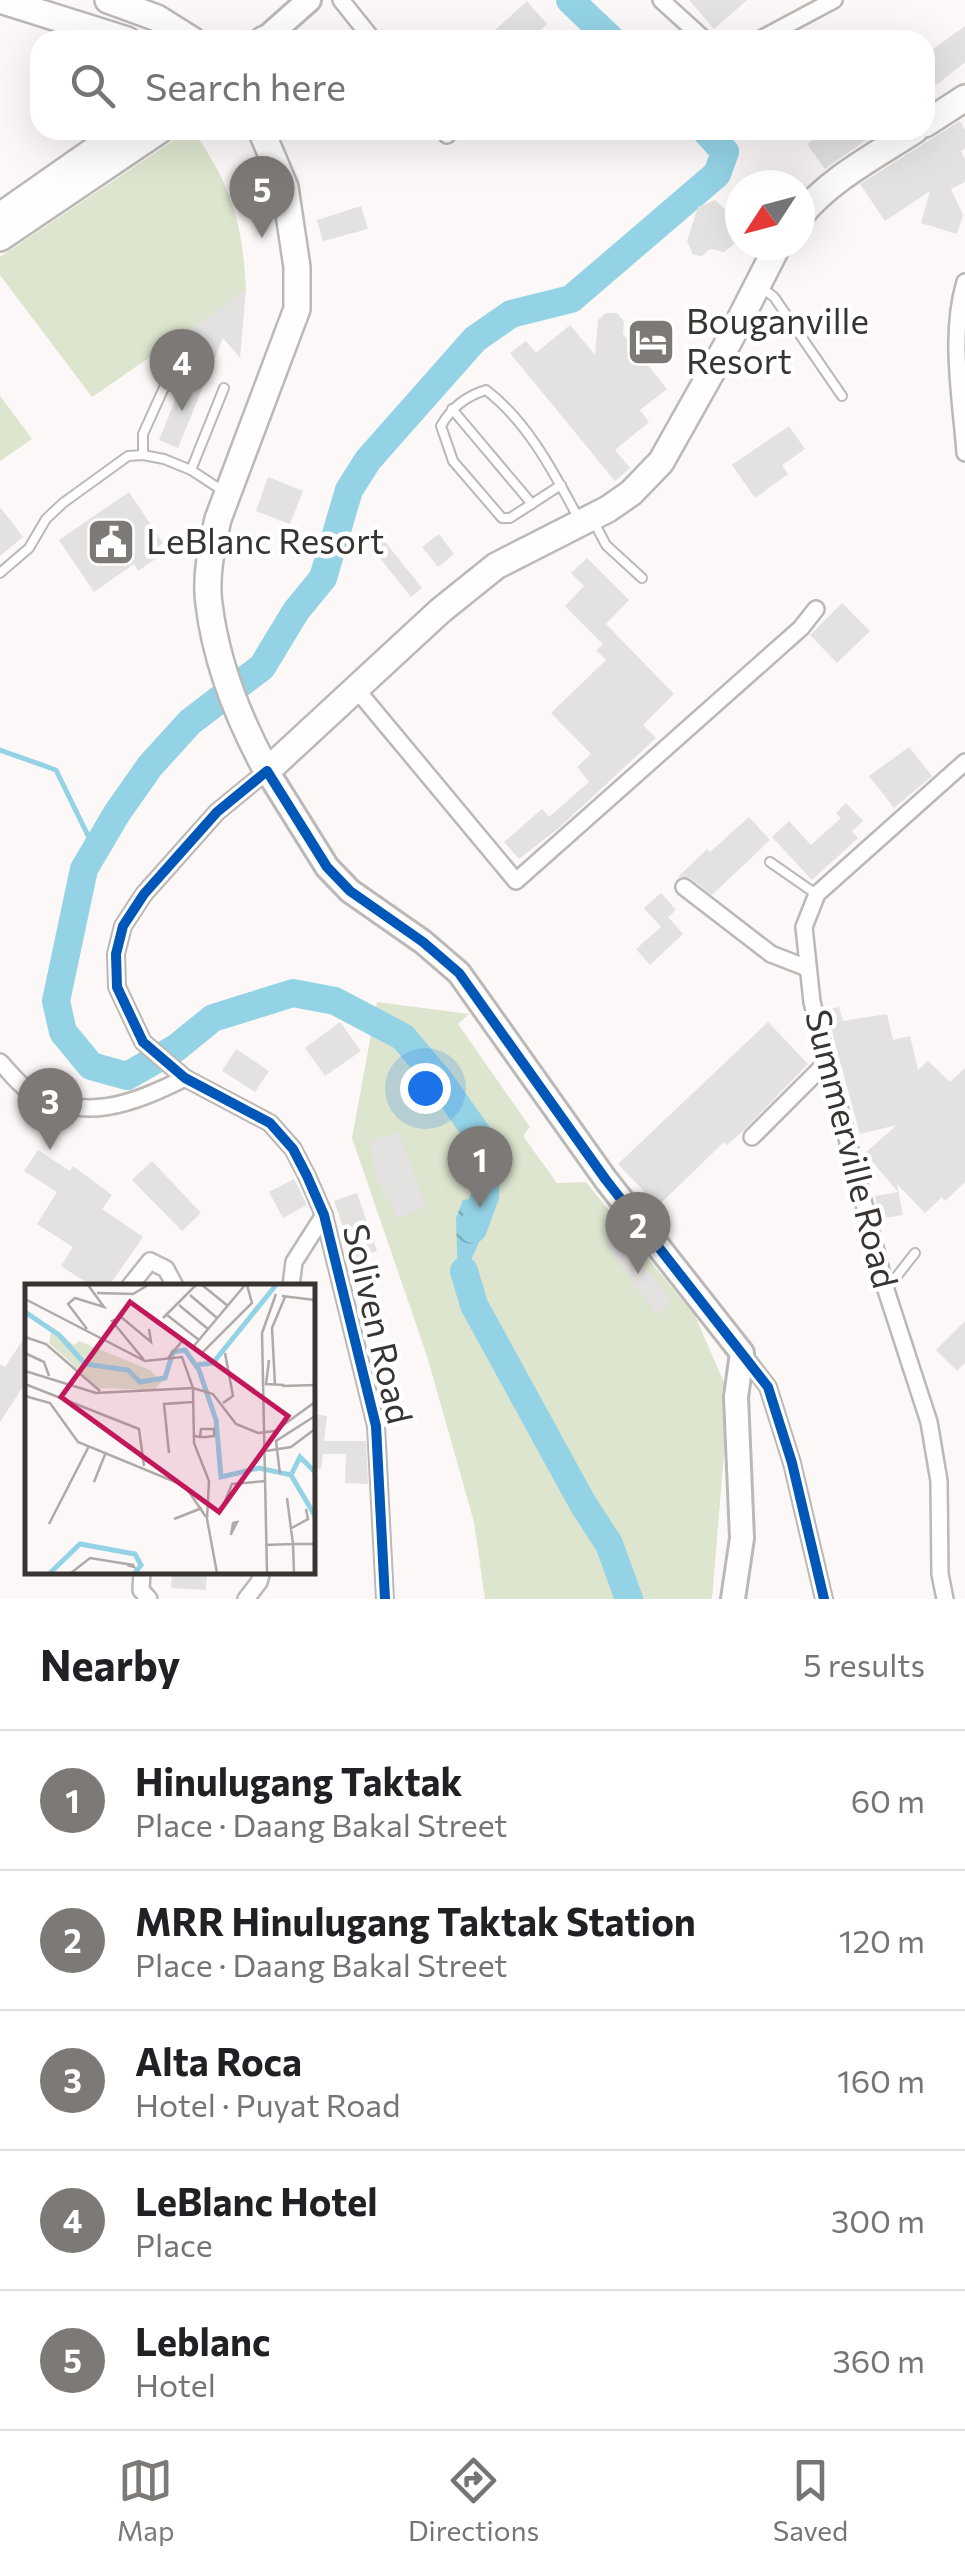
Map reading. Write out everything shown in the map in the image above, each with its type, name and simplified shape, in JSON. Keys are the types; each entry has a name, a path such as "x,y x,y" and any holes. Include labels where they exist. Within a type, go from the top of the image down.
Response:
{"main road":[{"path":"0,0 94,30"},
{"path":"108,0 184,30"},
{"path":"158,18 177,30"},
{"path":"75,24 87,30"},
{"path":"935,118 965,98"},
{"path":"0,216 109,140"},
{"path":"0,238 145,140"},
{"path":"253,140 290,226"},
{"path":"265,140 285,188 297,266 297,309 227,494 211,552 208,602 240,722 267,771 440,611 496,566 630,493 661,462 770,260"},
{"path":"815,200 848,173 899,140"}],"street":[{"path":"276,30 310,0"},
{"path":"341,0 365,30"},
{"path":"661,0 694,30"},
{"path":"778,30 834,0"},
{"path":"965,282 958,344 965,452"},
{"path":"357,690 516,881 801,628 816,609"},
{"path":"817,894 965,762"},
{"path":"267,771 308,840 350,891 424,942 459,973 617,1194 768,1387 792,1463 824,1599"},
{"name":"Soliven Road","path":"267,771 216,812 144,894 123,926 116,954 118,986 143,1042 181,1075 270,1122 293,1150 324,1215 376,1426 385,1599"},
{"path":"684,887 771,954 807,968"},
{"name":"Summerville Road","path":"817,894 804,927 812,1002 886,1290 929,1422 939,1481 940,1574 945,1599"},
{"path":"752,1137 830,1060"},
{"path":"0,1062 26,1090 63,1105 99,1110 152,1094 181,1075"},
{"path":"291,1284 294,1262 324,1215"},
{"path":"132,1284 150,1262 166,1269 174,1284"},
{"path":"733,1599 742,1538 736,1397 742,1353"},
{"path":"142,1574 141,1590 148,1599"},
{"path":"246,1599 261,1574"}],"lane":[{"path":"758,284 774,297 842,396"},
{"path":"143,455 144,434 167,381"},
{"path":"191,470 224,388"},
{"path":"561,484 510,518 502,518 452,461 441,426 452,409 486,390 500,401 530,439 606,545 642,578"},
{"path":"452,409 532,504"},
{"path":"0,573 29,548 46,519 63,503 128,456 143,455 191,470 227,494"},
{"path":"770,862 817,894"},
{"path":"886,1290 916,1253"}],"green space":[{"path":"174,140 200,140 233,206 242,245 246,291 92,397 0,275 0,257"},
{"path":"0,396 32,439 0,461"},
{"path":"377,1002 469,1014 458,1024 530,1127 523,1136 557,1183 586,1182 695,1316 729,1394 712,1599 485,1599 474,1522 427,1356 352,1138"}],"water":[{"path":"485,1196 497,1202 471,1260 474,1305 458,1282 456,1218 463,1200"}],"building":[{"path":"689,0 747,0 714,29"},
{"path":"527,1 547,24 541,30 495,30"},
{"path":"965,26 965,62 935,86 935,48"},
{"path":"960,121 965,130 965,148 961,151 965,182 951,189 963,215 957,234 921,223 930,191 885,221 860,184"},
{"path":"813,140 866,140 825,169 807,144"},
{"path":"715,200 725,209 724,252 710,249 702,256 693,255 687,241 698,207"},
{"path":"361,206 368,229 323,241 317,220"},
{"path":"246,289 240,358 223,338 178,448 159,440 183,381 164,374 153,357"},
{"path":"606,313 617,313 624,322 623,334 667,389 640,410 649,422 615,450 630,468 615,481 510,353 526,341 536,353 570,325 595,355 598,320"},
{"path":"789,426 805,449 782,465 788,474 755,498 732,465"},
{"path":"268,477 303,491 290,524 256,511"},
{"name":"LeBlanc Resort","path":"129,492 163,543 159,546 164,553 138,571 134,564 94,592 59,540"},
{"path":"0,507 23,537 0,556"},
{"path":"374,528 422,588 411,597 363,537"},
{"path":"439,534 454,554 438,567 422,547"},
{"path":"587,558 629,600 606,624 674,694 643,725 656,738 560,827 519,859 504,842 542,809 549,817 589,782 577,767 591,754 551,713 606,660 596,650 603,644 565,606 584,586 571,573"},
{"path":"842,603 870,631 837,663 810,635"},
{"path":"909,747 932,776 894,808 869,776"},
{"path":"846,803 863,821 852,831 858,838 812,880 772,837 789,821 811,845 841,818 836,813"},
{"path":"749,817 770,840 712,895 690,878 678,877 707,849 710,852"},
{"path":"661,893 676,910 668,917 683,934 650,965 636,949 661,927 644,908"},
{"path":"839,1007 843,1021 887,1014 893,1040 910,1036 918,1070 928,1061 950,1082 965,1068 965,1182 925,1213 897,1184 903,1215 879,1219 875,1196 898,1192 865,1153 897,1125 860,1134 826,1010"},
{"path":"340,1022 361,1051 325,1076 305,1048"},
{"path":"768,1022 808,1064 743,1131 727,1145 724,1142 658,1206 618,1164"},
{"path":"236,1049 269,1071 255,1092 222,1071"},
{"path":"399,1132 426,1206 398,1219 376,1177 369,1142"},
{"path":"38,1150 70,1171 73,1166 112,1195 102,1209 143,1237 110,1284 89,1284 61,1266 73,1247 37,1224 57,1192 24,1171"},
{"path":"152,1161 201,1213 182,1231 132,1180"},
{"path":"294,1179 307,1205 283,1218 269,1192"},
{"path":"357,1193 377,1251 354,1259 334,1201"},
{"path":"620,1234 672,1302 656,1315 607,1245"},
{"path":"965,1321 965,1363 957,1371 936,1350"},
{"path":"25,1337 25,1384 0,1422 0,1364 5,1367"},
{"path":"315,1414 327,1416 324,1441 366,1441 368,1484 345,1483 346,1454 323,1454 321,1469 315,1469"},
{"path":"172,1574 207,1574 206,1590 171,1588"}],"waterway":[{"path":"570,0 602,30"},
{"path":"473,1229 485,1196 486,1146 403,1037 335,1001 293,993 213,1018 176,1048 127,1076 91,1066 63,1032 56,1001 84,869 150,766 190,722 262,667 296,611 323,578 349,490 368,460 475,339 511,314 571,299 717,174 725,152 714,140"},
{"path":"0,750 56,770 96,852"},
{"path":"464,1271 474,1305 609,1544 629,1599"}],"cycle path":[{"path":"385,1599 376,1426 324,1215 307,1176 293,1149 270,1123 185,1078 143,1042 117,987 116,954 123,926 144,894 217,812 267,771 327,867 350,891 423,942 459,973 606,1180 768,1387 792,1463 824,1599"}],"place":[{"name":"Leblanc","path":"262,238"},
{"name":"Bouganville Resort","path":"651,342"},
{"name":"LeBlanc Hotel","path":"182,411"},
{"name":"LeBlanc Resort","path":"111,542"},
{"name":"Alta Roca","path":"50,1150"},
{"name":"Hinulugang Taktak","path":"480,1208"},
{"name":"MRR Hinulugang Taktak Station","path":"638,1274"}]}
